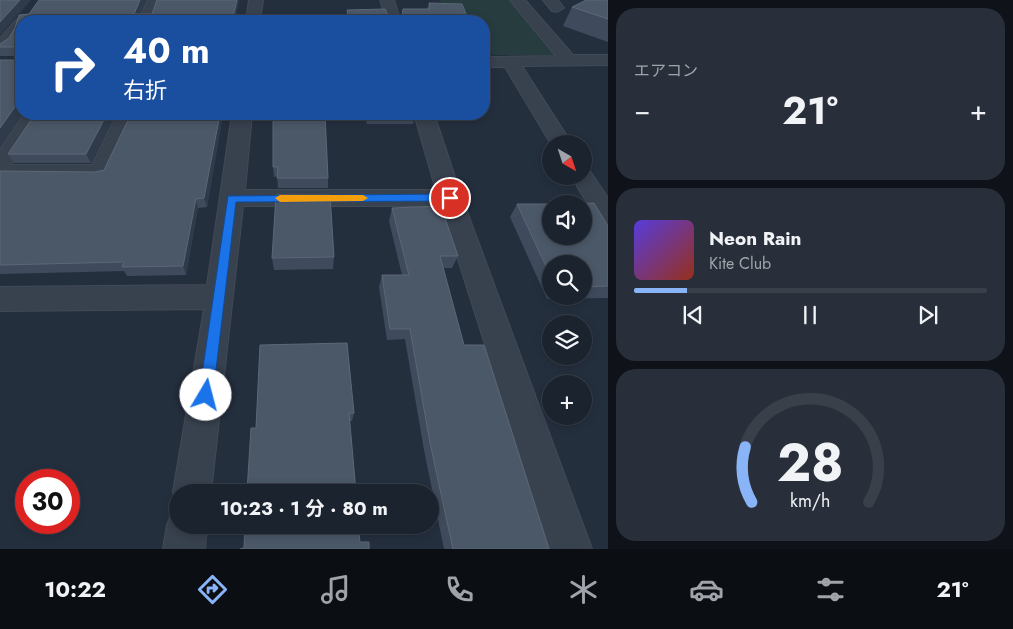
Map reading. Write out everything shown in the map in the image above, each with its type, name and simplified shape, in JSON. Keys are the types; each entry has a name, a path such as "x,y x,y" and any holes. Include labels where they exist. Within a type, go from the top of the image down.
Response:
{"street":[{"path":"148,15 155,0"},
{"path":"254,15 256,0"},
{"path":"387,0 392,15"},
{"path":"517,0 569,61"},
{"path":"2,57 15,35"},
{"path":"490,62 608,60"},
{"path":"510,61 556,135"},
{"path":"0,165 30,120"},
{"path":"0,172 100,172 124,120"},
{"path":"193,484 220,297 241,120"},
{"path":"426,120 450,198 571,549"},
{"path":"588,185 608,216"},
{"path":"232,198 450,198"},
{"path":"0,299 220,297"},
{"path":"184,549 186,534"}],"green space":[{"path":"440,0 510,0 557,55 493,55 490,50 490,15 467,15 464,10 443,8"}],"building":[{"path":"0,0 20,0 0,22"},
{"path":"39,0 140,0 134,14 152,14 157,0 237,0 233,15 19,15 29,14"},
{"path":"586,0 608,0 608,19 572,7"},
{"path":"429,3 462,4 467,15 402,15 403,9 430,9"},
{"path":"385,9 388,15 348,15 347,10"},
{"path":"15,28 15,47 0,47 0,44 9,38"},
{"path":"0,60 15,60 15,107 0,128"},
{"path":"31,120 104,120 86,154 8,154"},
{"path":"128,120 219,120 204,198 196,199 183,266 122,267 124,262 0,265 0,171 95,172 104,170"},
{"path":"273,120 325,120 328,178 277,178 278,167 273,167"},
{"path":"276,195 330,195 334,257 272,258"},
{"path":"592,203 594,203 608,226 608,286 592,287 592,255 542,255 542,258 517,204 542,204 542,245 592,245"},
{"path":"441,206 458,256 440,256 464,345 484,345 549,549 453,549 430,443 410,329 390,329 382,275 409,275 392,208"},
{"path":"347,343 354,413 349,413 355,484 248,484 251,428 256,428 260,345"},
{"path":"245,534 359,534 360,542 369,542 369,549 240,549 244,548"}],"slow traffic":[{"path":"280,198 363,198"}],"route":[{"path":"206,395 232,198 450,198"}]}
